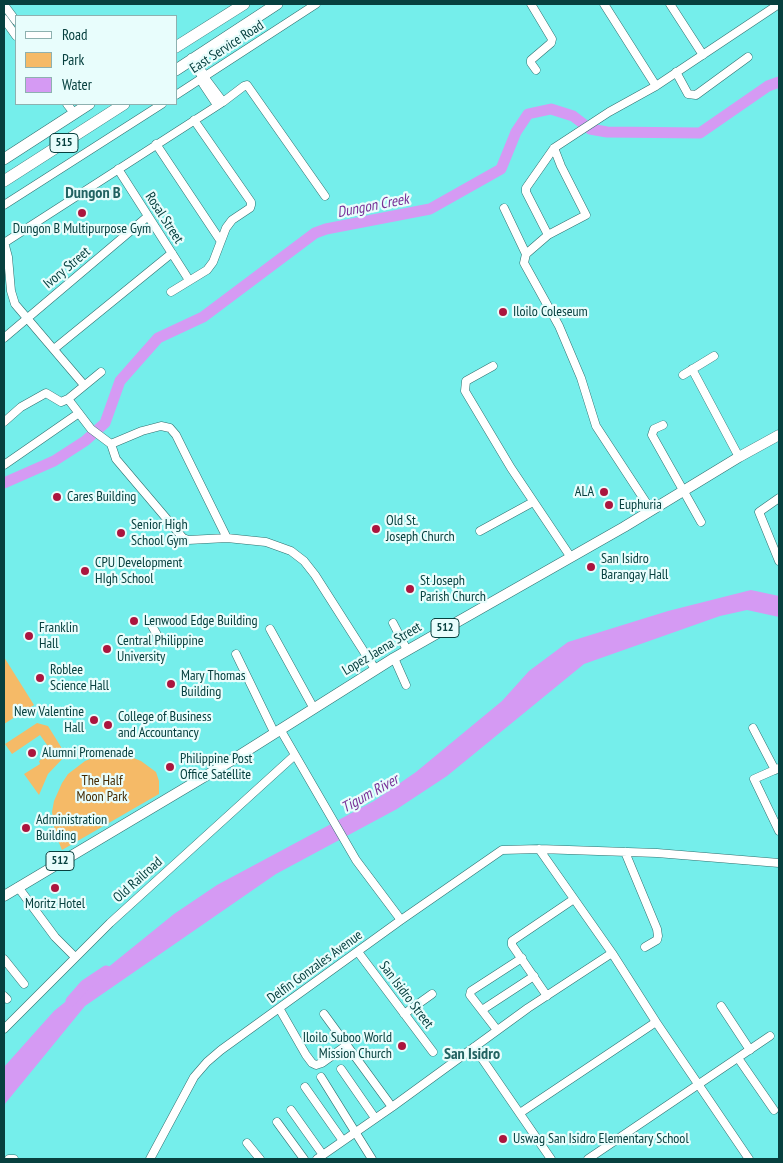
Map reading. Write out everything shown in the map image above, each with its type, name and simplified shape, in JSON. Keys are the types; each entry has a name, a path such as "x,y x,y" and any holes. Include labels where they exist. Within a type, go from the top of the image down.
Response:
{"highway":[{"path":"178,47 244,4"},
{"path":"178,69 277,4"},
{"path":"192,59 204,77"},
{"name":"515","path":"4,181 122,105"},
{"name":"515","path":"4,159 78,107"}],"main road":[{"name":"Lopez Jaena Street","path":"4,896 229,762 375,669 779,435"}],"street":[{"name":"East Service Road","path":"178,94 316,4"},
{"path":"531,4 552,39 551,43 531,60 536,70"},
{"path":"604,4 656,86"},
{"path":"670,4 704,55"},
{"path":"548,235 526,192 526,188 554,148 607,114 656,86 779,4"},
{"path":"4,5 15,21"},
{"path":"4,19 15,35"},
{"path":"676,72 688,94 696,96 748,57"},
{"path":"204,77 220,103"},
{"path":"84,384 15,304 10,286 8,258 4,243 247,85 326,196"},
{"path":"4,205 160,105"},
{"path":"171,292 207,270 218,251 220,240 232,220 250,208 251,202 194,120"},
{"path":"156,144 220,240"},
{"path":"554,148 586,215 548,235 526,254 524,263 559,326 581,378 596,426 651,510"},
{"name":"Rosal Street","path":"118,168 189,280"},
{"path":"504,208 526,254"},
{"name":"Ivory Street","path":"4,338 148,217"},
{"path":"54,349 172,253"},
{"path":"4,292 10,286"},
{"path":"683,375 714,356"},
{"path":"493,366 466,381 465,391 533,502 570,556"},
{"path":"692,369 739,457"},
{"path":"4,422 20,407 46,393 61,402 68,399 101,372"},
{"path":"68,399 91,429 111,444 116,459 183,538 188,540 227,538 266,542 291,551 304,561 315,575 375,669"},
{"path":"4,465 80,413"},
{"path":"663,425 654,429 652,435 701,522"},
{"path":"111,444 142,431 160,426 170,428 176,435 227,538"},
{"path":"779,498 760,512 779,561"},
{"path":"480,531 533,502"},
{"path":"393,623 407,650"},
{"path":"152,626 160,640"},
{"path":"270,629 314,707"},
{"path":"236,654 277,730 325,805 356,860 401,920"},
{"path":"394,658 406,685"},
{"path":"754,728 777,769 754,779 779,831"},
{"name":"Old Railroad","path":"4,1030 110,923 294,755"},
{"path":"539,849 612,953 698,1086 749,1159"},
{"name":"Delfin Gonzales Avenue","path":"150,1159 194,1077 221,1050 401,920 502,850 539,849 658,853 779,863"},
{"path":"625,852 657,929 657,940 646,947"},
{"path":"18,886 51,931 75,957"},
{"path":"547,996 512,945 512,941 574,899"},
{"name":"San Isidro Street","path":"358,952 433,1052"},
{"path":"291,1110 320,1157 497,1030 612,953"},
{"path":"497,1030 470,995 470,991 522,958"},
{"path":"4,960 24,984"},
{"path":"482,1010 534,976"},
{"path":"404,1014 432,994"},
{"path":"721,1006 750,1050"},
{"path":"279,1008 312,1063 316,1065 322,1063 347,1045"},
{"path":"324,1014 392,1107"},
{"path":"520,1113 656,1022"},
{"path":"588,1159 770,1036"},
{"path":"474,1047 551,1159"},
{"path":"738,1058 774,1110"},
{"path":"341,1069 376,1118"},
{"path":"321,1077 370,1158"},
{"path":"305,1087 344,1141"},
{"path":"277,1122 304,1159"},
{"path":"247,1143 260,1159"},
{"path":"9,1159 14,1159"}],"green space":[{"path":"4,657 34,705 4,724"},
{"path":"37,723 48,726 66,755 48,774 39,795 24,774 40,764 39,761 52,752 40,735 12,754 5,744"},
{"name":"The Half Moon Park","path":"114,754 141,761 156,772 159,781 159,794 62,850 55,833 52,812 54,801 62,783 68,774 85,761 95,757"}],"water":[{"path":"751,590 779,596 779,617 747,610 720,616 584,664 447,776 397,809 276,874 85,1006 4,1105 4,1067 54,1011 174,914 217,885 374,801 416,772 502,701 529,671 568,642 668,611"}],"waterway":[{"name":"Dungon Creek","path":"4,483 54,461 85,441 105,423 120,381 158,338 203,317 315,233 326,229 430,209 501,169 516,132 528,114 551,109 573,116 590,129 607,132 700,133 768,86 779,82"},
{"name":"Tigum River","path":"71,1001 85,985 106,971"}],"place":[{"name":"Dungon B Multipurpose Gym","path":"82,213"},
{"name":"Iloilo Coleseum","path":"503,312"},
{"name":"ALA","path":"604,492"},
{"name":"Cares Building","path":"57,497"},
{"name":"Euphuria","path":"609,505"},
{"name":"Old St. Joseph Church","path":"376,529"},
{"name":"Senior High School Gym","path":"121,533"},
{"name":"San Isidro Barangay Hall","path":"591,567"},
{"name":"CPU Development HIgh School","path":"85,571"},
{"name":"St Joseph Parish Church","path":"410,589"},
{"name":"Lenwood Edge Building","path":"134,621"},
{"name":"Franklin Hall","path":"29,636"},
{"name":"Central Philippine University","path":"107,649"},
{"name":"Roblee Science Hall","path":"40,678"},
{"name":"Mary Thomas Building","path":"171,684"},
{"name":"New Valentine Hall","path":"94,720"},
{"name":"College of Business and Accountancy","path":"108,725"},
{"name":"Alumni Promenade","path":"32,753"},
{"name":"Philippine Post Office Satellite","path":"170,767"},
{"name":"Administration Building","path":"26,828"},
{"name":"Moritz Hotel","path":"55,888"},
{"name":"Iloilo Suboo World Mission Church","path":"402,1046"},
{"name":"Uswag San Isidro Elementary School","path":"503,1139"}],"district":[{"name":"Dungon B","path":"93,193"},
{"name":"San Isidro","path":"472,1054"}]}
